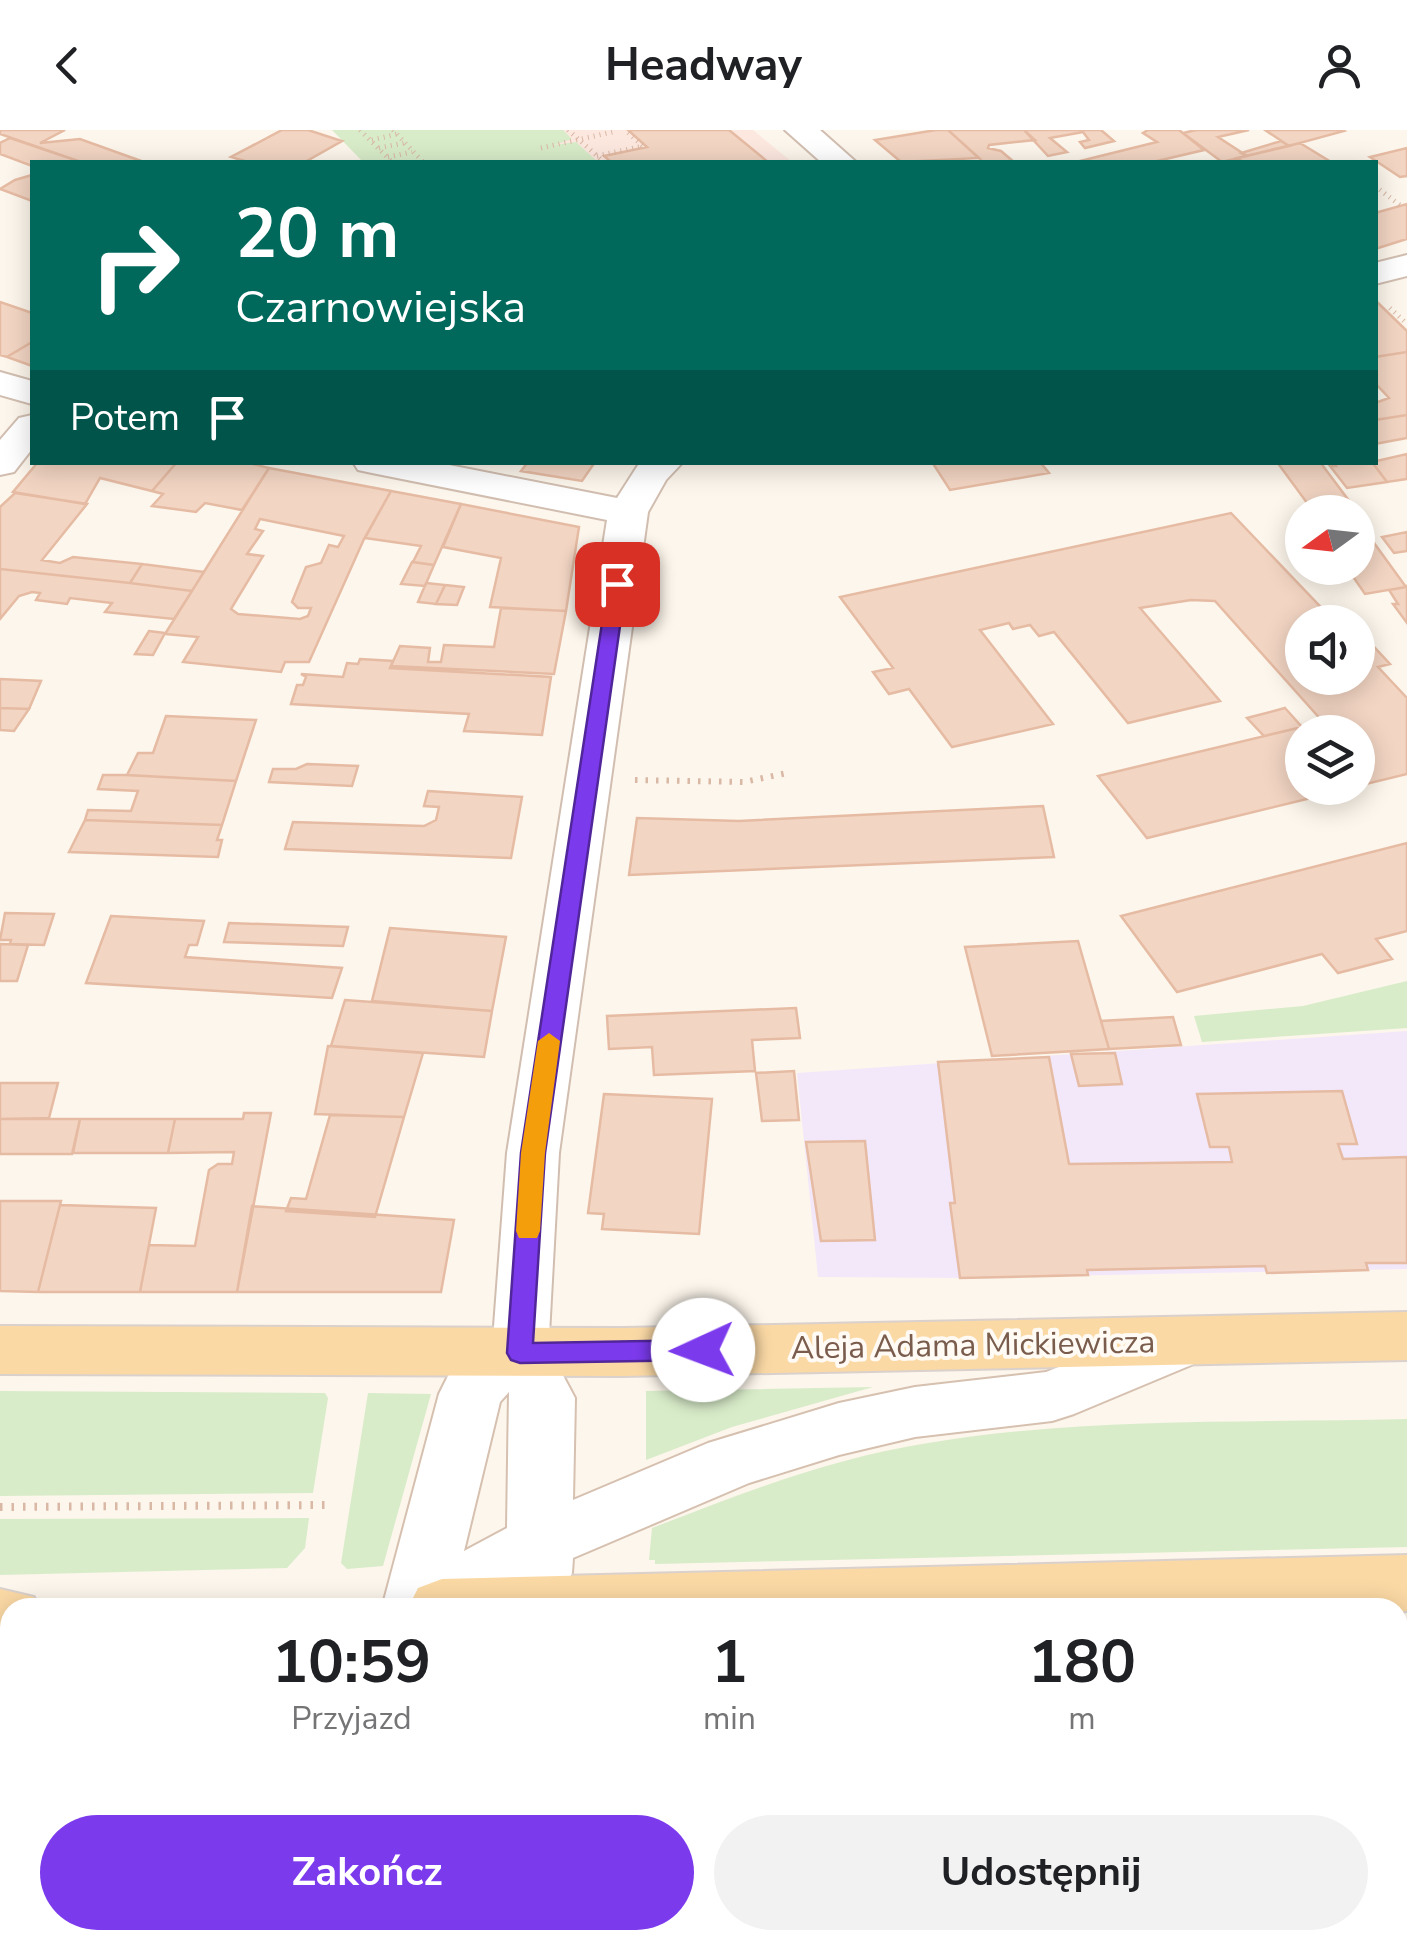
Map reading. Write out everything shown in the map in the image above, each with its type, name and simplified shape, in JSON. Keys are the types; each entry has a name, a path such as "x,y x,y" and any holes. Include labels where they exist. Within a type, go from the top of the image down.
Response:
{"main road":[{"name":"Aleja Adama Mickiewicza","path":"0,1350 520,1353 1407,1336"},
{"path":"481,1598 536,1584 678,1482 792,1442 915,1412 1052,1396 1186,1341"},
{"path":"419,1598 470,1394 483,1377 520,1353 543,1398 536,1584"},
{"path":"927,1598 1407,1582"},
{"path":"466,1598 536,1584 747,1598"}],"street":[{"path":"800,130 838,160"},
{"path":"0,383 30,391"},
{"path":"0,464 30,428"},
{"path":"387,465 628,512"},
{"path":"520,1353 533,1153 628,512 651,472 660,465"}],"path":[{"path":"361,131 372,130"},
{"path":"568,130 602,160"},
{"path":"541,148 619,130 643,146 597,156"},
{"path":"361,131 389,160 412,152"},
{"path":"370,140 395,132 421,160"},
{"path":"378,148 404,143"},
{"path":"1378,188 1400,206"},
{"path":"629,779 744,782 787,773"},
{"path":"0,1507 330,1506"}],"shaded area":[{"path":"538,130 753,130 790,160 571,160"},
{"path":"1407,1031 1407,1269 818,1277 797,1073"}],"green space":[{"path":"332,130 563,130 572,139 554,145 576,142 596,160 361,160"},
{"path":"1407,981 1407,1028 1202,1042 1194,1016 1303,1006"},
{"path":"873,1387 732,1427 646,1460 646,1391"},
{"path":"0,1391 325,1393 328,1398 313,1493 0,1496"},
{"path":"368,1393 431,1394 383,1566 347,1569 341,1563"},
{"path":"1407,1419 1407,1547 655,1564 655,1560 649,1560 652,1528 788,1478 928,1443 1107,1425"},
{"path":"309,1518 305,1548 287,1568 0,1575 0,1519"}],"building":[{"path":"0,130 65,130 40,143 80,139 138,160 75,160 0,134"},
{"path":"282,130 308,130 342,141 309,160 231,157"},
{"path":"628,130 729,130 766,160 609,160 604,156 647,147"},
{"path":"948,130 979,158 899,160 875,140"},
{"path":"948,130 1024,130 1035,140 989,145 988,148 1001,151 1012,160 981,160"},
{"path":"1024,130 1101,130 1114,141 1085,148 1080,142 1089,140 1083,132 1050,138 1067,152 1048,156"},
{"path":"1179,130 1204,150 1162,160 1084,160 1157,142 1143,133"},
{"path":"1249,130 1218,137 1247,156 1219,160 1183,133"},
{"path":"1265,130 1342,130 1344,131 1289,146"},
{"path":"10,138 75,160 30,160 30,165 0,154 0,143"},
{"path":"1281,141 1289,146 1247,156 1241,153"},
{"path":"1300,143 1328,160 1240,160 1237,158"},
{"path":"1407,148 1407,176 1400,177 1370,157"},
{"path":"30,176 30,200 0,189"},
{"path":"1407,204 1407,239 1378,248 1378,212"},
{"path":"0,302 30,312 30,343 7,357 0,355"},
{"path":"1378,303 1407,331 1407,352 1378,357"},
{"path":"30,343 30,365 7,357"},
{"path":"1407,352 1407,415 1378,420 1378,402 1389,398 1378,386 1378,357"},
{"path":"1407,415 1407,438 1378,443 1378,420"},
{"path":"1407,454 1407,479 1387,482 1374,465"},
{"path":"36,465 174,465 152,491 100,478 85,504 13,492"},
{"path":"174,465 269,468 242,510 205,503 196,512 152,506 163,494 152,491"},
{"path":"526,465 593,465 582,481 521,471"},
{"path":"934,465 1042,465 1049,473 950,490"},
{"path":"1279,465 1322,465 1345,495 1301,495"},
{"path":"1374,465 1387,482 1347,488 1330,466"},
{"path":"269,468 391,491 364,539 309,662 285,662 281,672 183,662 198,637 165,634","holes":["260,519 344,536 338,547 329,545 321,563 306,567 292,602 298,608 311,608 308,616 300,619 238,614 231,609 263,556 247,554 263,531 255,529"]},
{"path":"391,491 461,504 434,565 413,562 421,546 365,538"},
{"path":"15,493 87,504 42,560 60,563 73,557 142,564 130,583 0,569 0,507"},
{"path":"461,504 579,527 566,611 490,607 501,558 443,547"},
{"path":"1231,513 1285,570 1285,585 1300,585 1319,605 1285,605 1285,679 1215,601 1191,600 1140,608 1220,701 1128,723 1054,632 1039,636 1030,625 1013,629 1009,623 980,630 1053,724 952,747 909,689 889,694 873,672 893,668 840,597"},
{"path":"1407,532 1407,551 1394,553 1382,537"},
{"path":"1375,544 1406,587 1365,594 1359,585 1375,585"},
{"path":"412,562 434,565 425,586 401,584"},
{"path":"142,564 204,572 192,591 130,583"},
{"path":"0,569 192,591 174,619 105,612 112,603 70,598 67,604 36,600 40,593 32,592 19,596 0,619"},
{"path":"426,583 445,585 436,604 418,602"},
{"path":"445,585 464,587 457,605 436,604"},
{"path":"1406,587 1407,623 1393,604 1398,604 1389,590"},
{"path":"501,608 566,611 554,674 391,666 400,646 430,648 428,662 441,662 444,645 494,647"},
{"path":"149,631 165,633 153,655 135,654"},
{"path":"1375,648 1390,664 1378,667 1407,698 1407,774 1375,782 1375,715 1317,715 1299,695 1375,695"},
{"path":"360,659 393,661 390,668 551,677 542,735 464,731 469,714 291,704 297,685 303,685 306,677 301,674 343,677 347,663 358,664"},
{"path":"0,679 41,681 29,709 0,708"},
{"path":"0,708 29,709 14,731 0,730"},
{"path":"1285,708 1291,715 1285,715 1285,731 1264,736 1247,718"},
{"path":"166,716 256,720 236,781 127,775 138,753 153,753"},
{"path":"1285,731 1285,804 1147,838 1098,776"},
{"path":"307,764 358,766 352,786 269,782 273,769 296,769"},
{"path":"103,775 236,781 222,825 85,820 88,810 131,811 138,791 98,789"},
{"path":"428,791 522,797 511,858 285,849 293,822 424,826 436,820 439,807 424,806"},
{"path":"1043,806 1054,857 629,875 637,818 739,821"},
{"path":"85,820 222,825 217,840 222,840 218,857 69,852"},
{"path":"1407,843 1407,931 1376,939 1392,959 1338,973 1322,954 1177,992 1121,916"},
{"path":"5,913 54,914 44,945 0,940"},
{"path":"111,916 204,921 197,945 189,945 185,957 342,968 332,998 86,983"},
{"path":"229,923 348,927 343,946 224,942"},
{"path":"390,928 506,937 492,1011 372,1001"},
{"path":"1078,941 1109,1049 992,1056 965,947"},
{"path":"0,944 28,945 17,981 0,981"},
{"path":"345,1000 492,1011 484,1057 331,1046"},
{"path":"796,1008 800,1038 752,1040 755,1071 654,1075 652,1047 609,1049 607,1016"},
{"path":"1173,1017 1181,1045 1109,1049 1101,1021"},
{"path":"328,1046 423,1053 404,1117 315,1114"},
{"path":"1115,1053 1122,1084 1079,1086 1071,1054"},
{"path":"1049,1057 1069,1164 1232,1162 1229,1147 1210,1147 1197,1094 1342,1091 1357,1144 1338,1144 1343,1159 1407,1157 1407,1263 1366,1263 1368,1270 1267,1273 1265,1266 1087,1270 1088,1275 960,1278 938,1062"},
{"path":"794,1071 799,1120 762,1121 756,1073"},
{"path":"0,1083 58,1083 49,1118 0,1119"},
{"path":"604,1094 712,1099 699,1234 602,1229 604,1214 588,1213"},
{"path":"244,1113 271,1113 237,1292 140,1292 149,1245 195,1246 209,1170 218,1164 232,1164 234,1152 168,1153 175,1119 243,1119"},
{"path":"330,1115 404,1117 375,1217 286,1211 291,1198 306,1199"},
{"path":"0,1119 80,1119 72,1154 0,1154"},
{"path":"80,1119 175,1119 168,1153 73,1153"},
{"path":"865,1141 875,1240 821,1241 806,1142"},
{"path":"0,1201 61,1201 38,1292 0,1291"},
{"path":"60,1205 156,1208 140,1292 38,1292"},
{"path":"252,1206 454,1220 441,1292 237,1292"}],"slow traffic":[{"path":"528,1231 533,1153 549,1041"}],"route":[{"path":"617,584 533,1153 520,1353 703,1350"}]}
